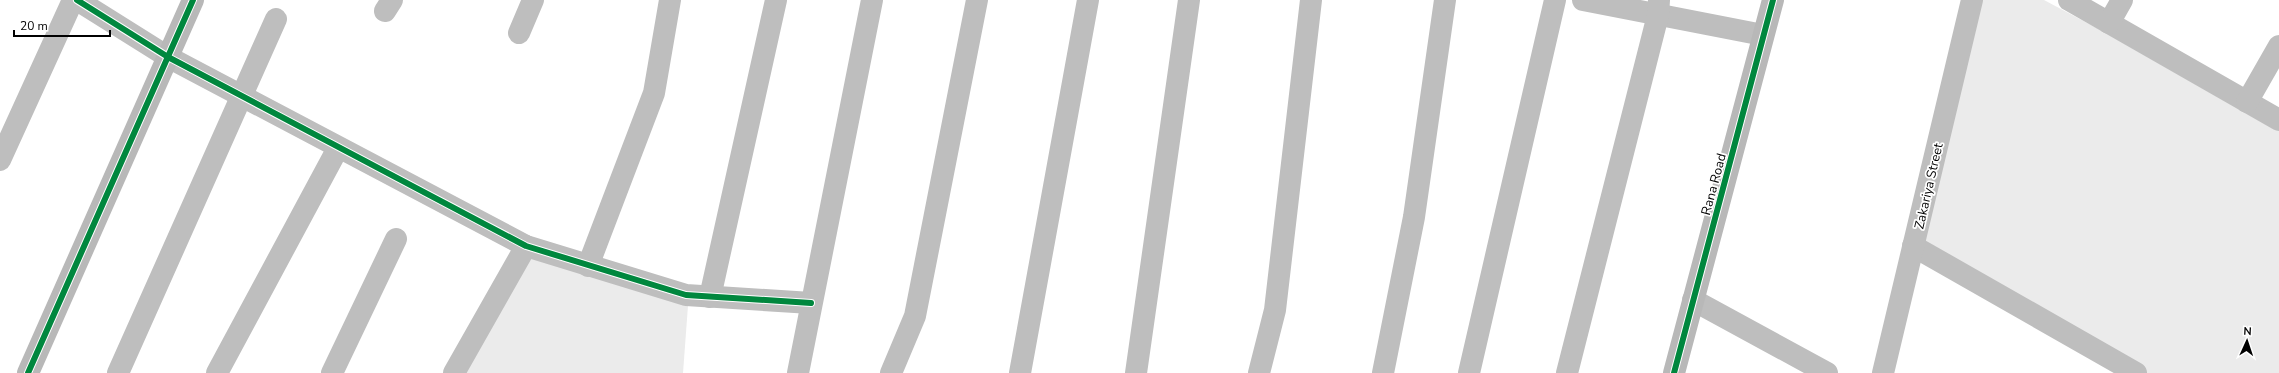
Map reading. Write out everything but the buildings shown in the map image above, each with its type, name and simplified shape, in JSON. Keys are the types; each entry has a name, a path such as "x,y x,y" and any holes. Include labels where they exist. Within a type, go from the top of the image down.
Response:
{"street":[{"path":"0,160 73,0"},
{"path":"77,0 168,57 526,246 686,295 811,303"},
{"path":"28,373 193,0"},
{"path":"519,33 534,0"},
{"path":"588,266 654,93 670,0"},
{"path":"710,296 776,0"},
{"path":"798,373 872,0"},
{"path":"891,373 915,316 977,0"},
{"path":"1020,373 1088,0"},
{"path":"1136,373 1189,0"},
{"path":"1259,373 1275,310 1311,0"},
{"path":"1382,373 1414,217 1445,0"},
{"path":"1469,373 1555,0"},
{"path":"1583,0 1659,7 1763,35"},
{"name":"Rana Road","path":"1674,373 1772,0"},
{"name":"Zakariya Street","path":"1883,373 1972,0"},
{"path":"2069,0 2279,120"},
{"path":"2109,23 2122,0"},
{"path":"1567,373 1659,7"},
{"path":"118,373 276,19"},
{"path":"2247,102 2279,46"},
{"path":"217,373 338,148"},
{"path":"332,373 396,239"},
{"path":"454,373 526,246"},
{"path":"1913,246 2136,373"},
{"path":"1693,300 1827,373"}],"shaded area":[{"path":"1973,0 2044,0 2279,125 2279,373 2136,373 1913,246"},
{"path":"529,243 689,292 683,373 455,373"}],"cycle path":[{"path":"77,0 168,57 526,246 686,295 811,303"},
{"path":"28,373 193,0"},
{"path":"1674,373 1773,0"}]}
